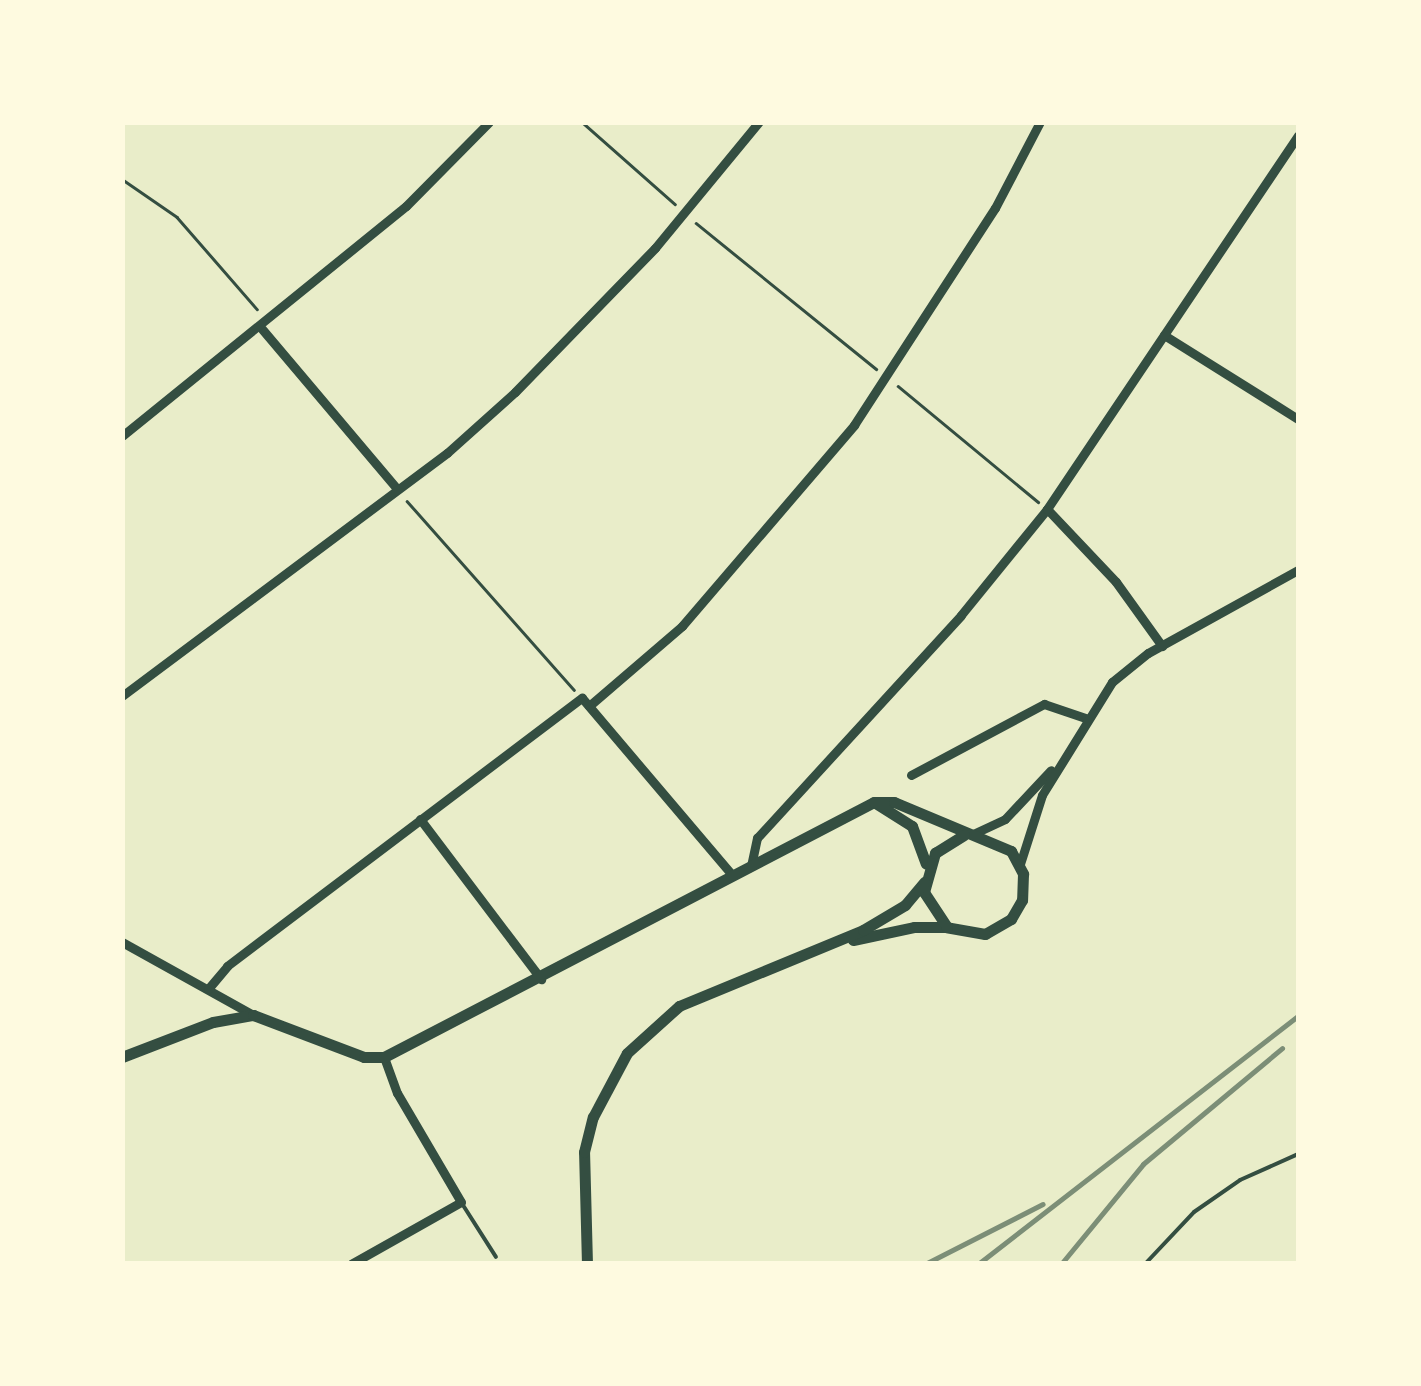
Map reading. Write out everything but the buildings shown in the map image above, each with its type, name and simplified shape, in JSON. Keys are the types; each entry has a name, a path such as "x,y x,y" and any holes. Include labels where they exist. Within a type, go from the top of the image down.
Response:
{"main road":[{"path":"874,802 912,826 926,871 930,909 947,928"},
{"path":"122,1057 231,1017 253,1015 364,1058 384,1057 542,979 874,802 912,808 969,835 1002,842 1020,864 1022,900 1007,922 974,935 947,928 914,927 836,943 710,988 679,1006 628,1053 593,1117 584,1152 580,1204 588,1264"},
{"path":"836,943 905,905 923,886 926,871 940,847 969,835"}],"street":[{"path":"122,436 262,329 406,206 489,122"},
{"path":"122,696 397,489 516,392 686,214 759,122"},
{"path":"208,989 227,966 682,626 743,560 888,378 1040,122"},
{"path":"751,866 757,838 961,615 1046,509 1298,134"},
{"path":"262,329 397,489"},
{"path":"1164,335 1298,420"},
{"path":"1046,509 1116,582 1162,646"},
{"path":"1020,864 1032,817 1060,761 1112,682 1162,646 1298,570"},
{"path":"585,702 732,875"},
{"path":"911,775 1044,704 1088,719"},
{"path":"969,835 1006,819 1060,761"},
{"path":"420,819 542,979"},
{"path":"122,942 253,1015"},
{"path":"351,1264 461,1202 397,1093 384,1057"}],"lane":[{"path":"1145,1264 1194,1212 1240,1180 1298,1154"},
{"path":"461,1202 496,1257"}],"path":[{"path":"582,122 686,214 1046,509"},
{"path":"122,179 177,216 259,312 262,329"},
{"path":"397,489 585,702"}],"railway":[{"path":"978,1264 1298,1016"},
{"path":"1061,1264 1143,1164 1282,1048"},
{"path":"925,1264 1043,1204"}]}
